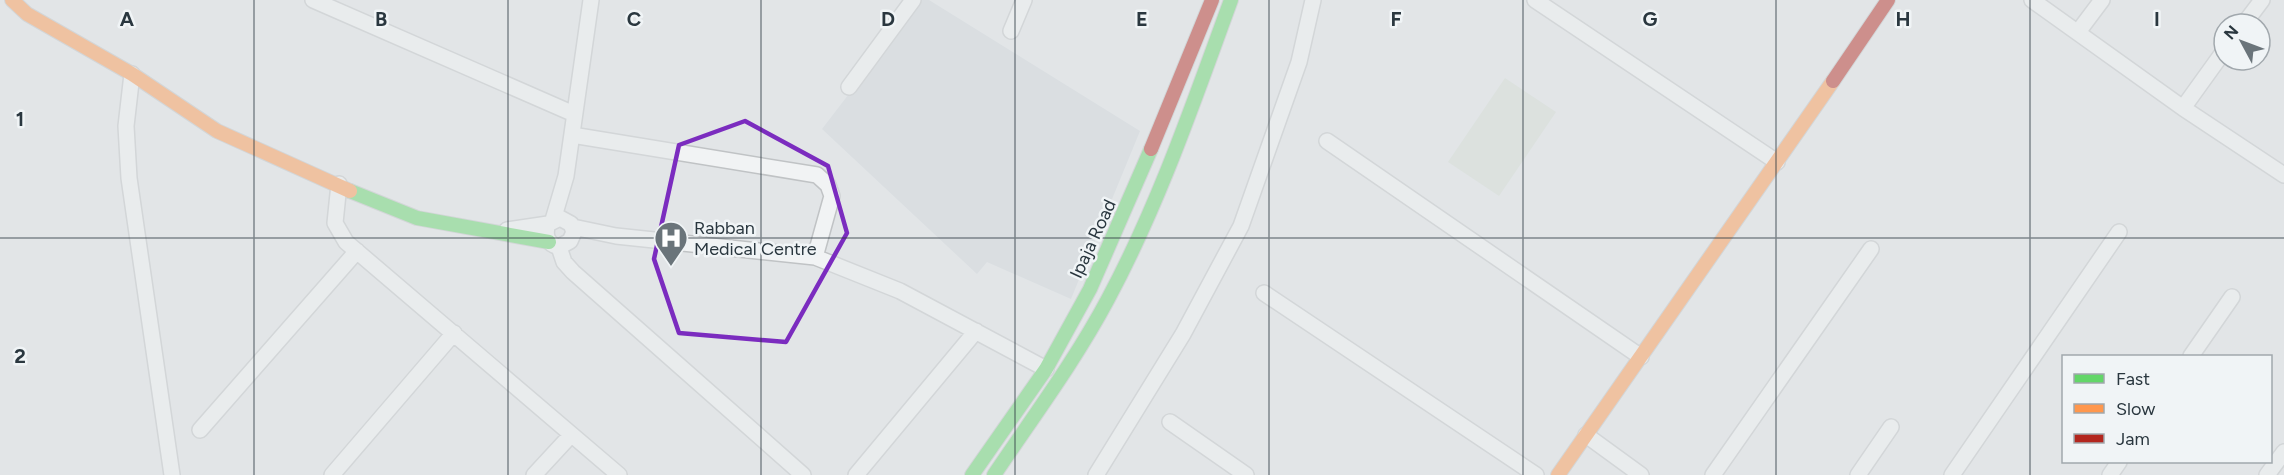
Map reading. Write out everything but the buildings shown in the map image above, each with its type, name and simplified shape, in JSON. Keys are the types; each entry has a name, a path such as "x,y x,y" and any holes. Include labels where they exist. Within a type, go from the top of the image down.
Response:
{"street":[{"path":"12,0 27,14 132,74 217,131 417,218 498,232 564,236"},
{"path":"313,0 341,7 574,114"},
{"path":"591,0 566,176 564,262 803,475"},
{"path":"849,87 913,0"},
{"path":"1011,31 1024,0"},
{"name":"Ipaja Road","path":"972,475 1046,369 1090,289 1120,225 1212,0"},
{"path":"994,475 1082,343 1108,298 1181,135 1231,0"},
{"path":"1096,475 1183,334 1241,226 1299,62 1313,0"},
{"path":"1535,0 1777,162"},
{"path":"1558,475 1888,0"},
{"path":"2032,0 2183,108 2284,176"},
{"path":"2078,32 2102,0"},
{"path":"2183,108 2212,68"},
{"path":"132,74 126,126 129,178 172,475"},
{"path":"572,135 817,175 828,185 832,196 815,258"},
{"path":"1327,141 1641,357"},
{"path":"566,176 546,236 616,236 815,258 900,291 1046,369"},
{"path":"339,184 335,223 346,242 619,475"},
{"path":"498,232 551,222 560,218 564,236"},
{"path":"1120,225 1138,234"},
{"path":"1953,475 2120,232"},
{"path":"1713,475 1871,249"},
{"path":"200,430 357,251"},
{"path":"1264,294 1536,475"},
{"path":"2192,355 2232,297"},
{"path":"856,475 976,331"},
{"path":"332,475 454,333"},
{"path":"1170,422 1246,475"},
{"path":"1858,475 1891,427"},
{"path":"534,475 571,435"},
{"path":"1586,435 1641,475"},
{"path":"2267,475 2284,452"}],"highlighted area":[{"path":"745,121 828,166 847,233 786,342 679,333 654,259 679,145"}],"shaded area":[{"path":"921,0 929,0 1140,131 1071,299 987,262 977,274 822,129"},
{"path":"1505,78 1556,112 1499,196 1448,162"}],"traffic: fast":[{"path":"994,475 1082,344 1126,263 1175,152 1231,0"},
{"path":"972,475 1046,369 1090,289 1151,149"},
{"path":"350,191 417,218 549,242"}],"traffic: slow":[{"path":"12,0 27,14 132,74 217,131 350,191"},
{"path":"1558,475 1833,81"}],"traffic: jam":[{"path":"1151,149 1212,0"},
{"path":"1833,81 1888,0"}],"place":[{"name":"Rabban Medical Centre","path":"671,267"}]}
